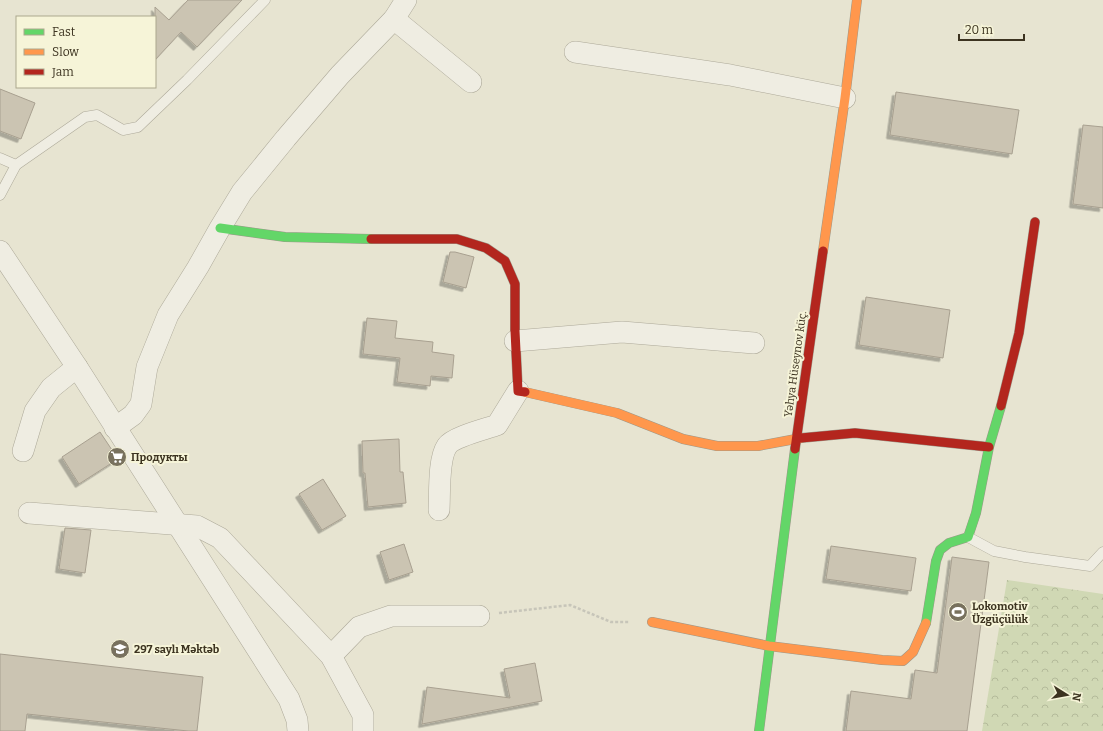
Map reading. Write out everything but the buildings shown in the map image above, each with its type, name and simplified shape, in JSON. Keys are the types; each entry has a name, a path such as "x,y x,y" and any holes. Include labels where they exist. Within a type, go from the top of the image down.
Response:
{"street":[{"path":"115,428 133,415 141,404 147,367 168,315 242,192 340,74 394,19 406,0"},
{"name":"Yəhya Hüseynov küç.","path":"759,731 796,438 845,98 857,0"},
{"path":"394,19 471,82"},
{"path":"575,52 730,75 845,98"},
{"path":"652,622 769,646 882,660 903,661 913,652 926,622 936,561 940,550 949,543 968,537 976,513 989,447 1001,407 1018,333 1035,222"},
{"path":"220,228 285,237 457,239 486,248 504,261 515,284 515,341 518,391 498,425 461,437 447,445 441,461 439,510"},
{"path":"0,251 77,367 288,699 297,720 298,731"},
{"path":"515,341 622,332 754,343"},
{"path":"23,451 35,411 51,388 77,367"},
{"path":"518,391 617,413 683,439 717,446 758,446 796,438 855,433 989,447"},
{"path":"30,513 197,526 220,538 331,656 363,715 363,731"},
{"path":"331,656 359,628 391,616 479,616"}],"lane":[{"path":"0,195 16,165 85,116 97,115 123,130 138,126 187,80 265,0"},
{"path":"0,158 16,165"},
{"path":"968,537 994,551 1090,566 1103,552"}],"path":[{"path":"479,616 570,604 611,622"}],"green space":[{"path":"1007,580 1103,594 1103,731 982,731"}],"traffic: fast":[{"path":"220,228 285,237 371,239"},
{"path":"926,623 936,561 940,550 949,543 968,537 976,513 989,447 1001,406"},
{"path":"759,731 795,449"}],"traffic: slow":[{"path":"823,251 845,98 857,0"},
{"path":"525,392 617,413 683,439 717,446 758,446 801,438"},
{"path":"652,622 769,646 882,660 903,661 913,652 926,623"}],"traffic: jam":[{"path":"1001,406 1019,333 1035,222"},
{"path":"371,239 457,239 486,248 505,261 515,284 515,331 518,391 525,392"},
{"path":"795,449 823,251"},
{"path":"801,438 855,433 989,447"}],"place":[{"name":"Продукты","path":"117,457"},
{"name":"Lokomotiv Üzgüçülük","path":"958,612"},
{"name":"297 saylı Məktəb","path":"120,649"}]}
